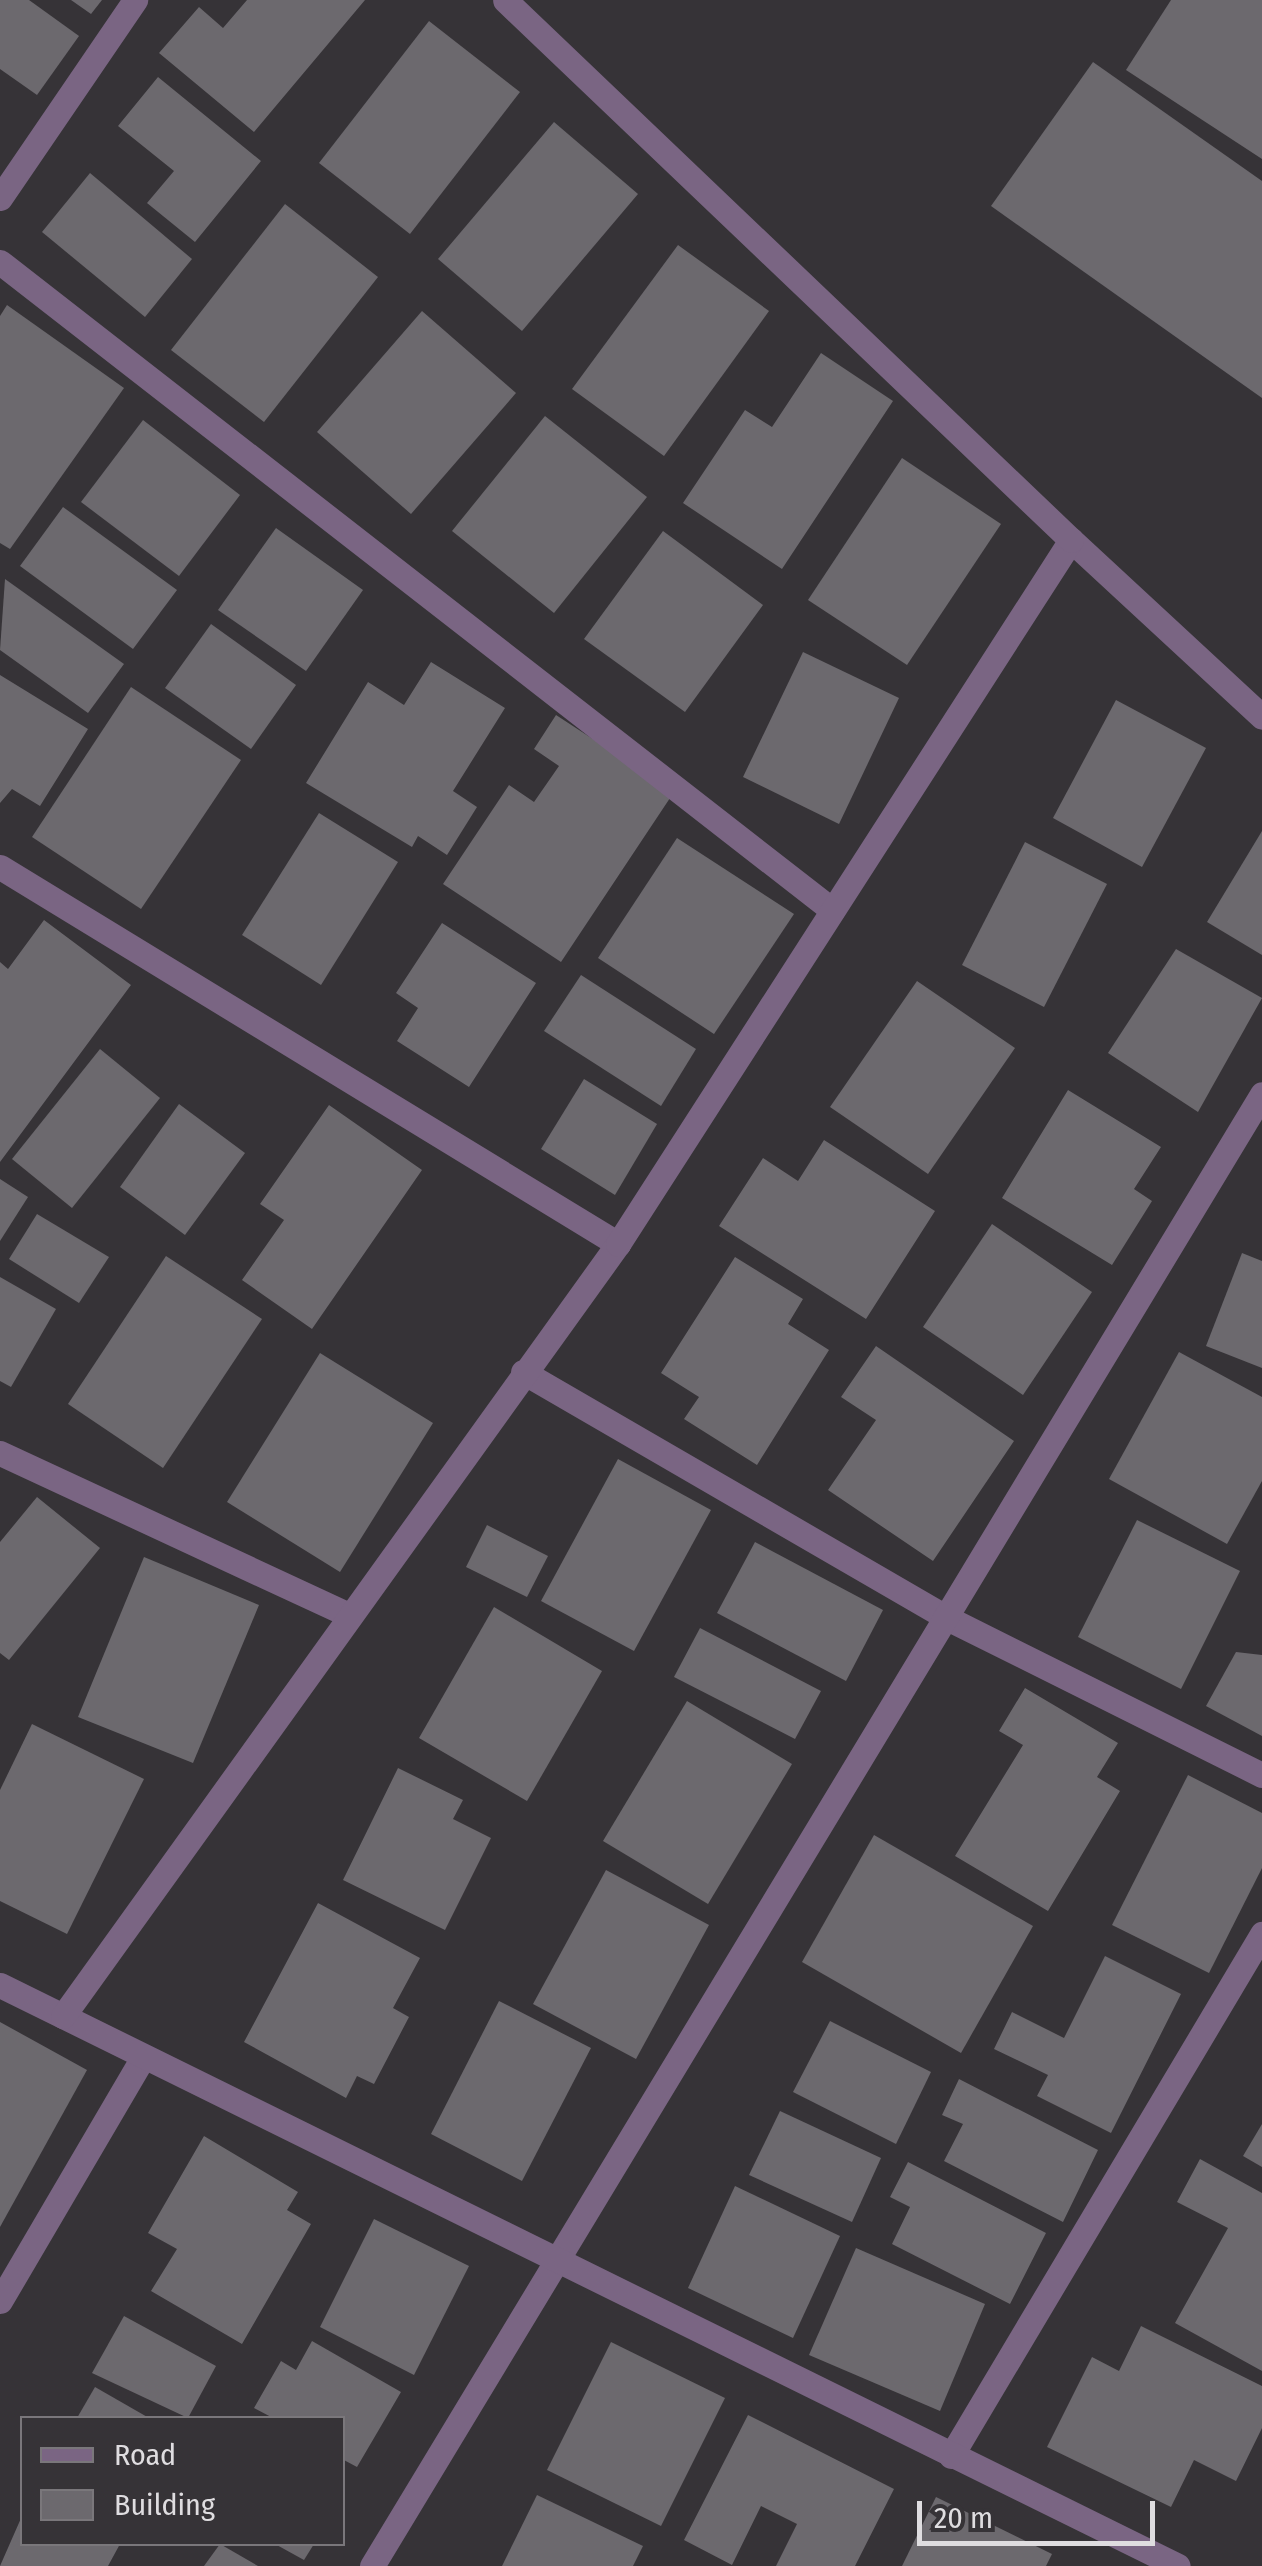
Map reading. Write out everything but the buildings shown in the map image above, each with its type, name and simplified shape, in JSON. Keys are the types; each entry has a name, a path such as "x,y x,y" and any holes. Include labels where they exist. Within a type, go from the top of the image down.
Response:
{"street":[{"path":"0,198 135,0"},
{"path":"504,0 1262,717"},
{"path":"0,262 832,910"},
{"path":"63,2016 347,1614 618,1244 1071,540"},
{"path":"0,867 618,1244"},
{"path":"372,2566 1262,1094"},
{"path":"523,1372 945,1617 1262,1775"},
{"path":"0,1453 347,1614"},
{"path":"951,2456 1262,1934"},
{"path":"0,1985 1178,2566"},
{"path":"0,2301 143,2057"}]}
